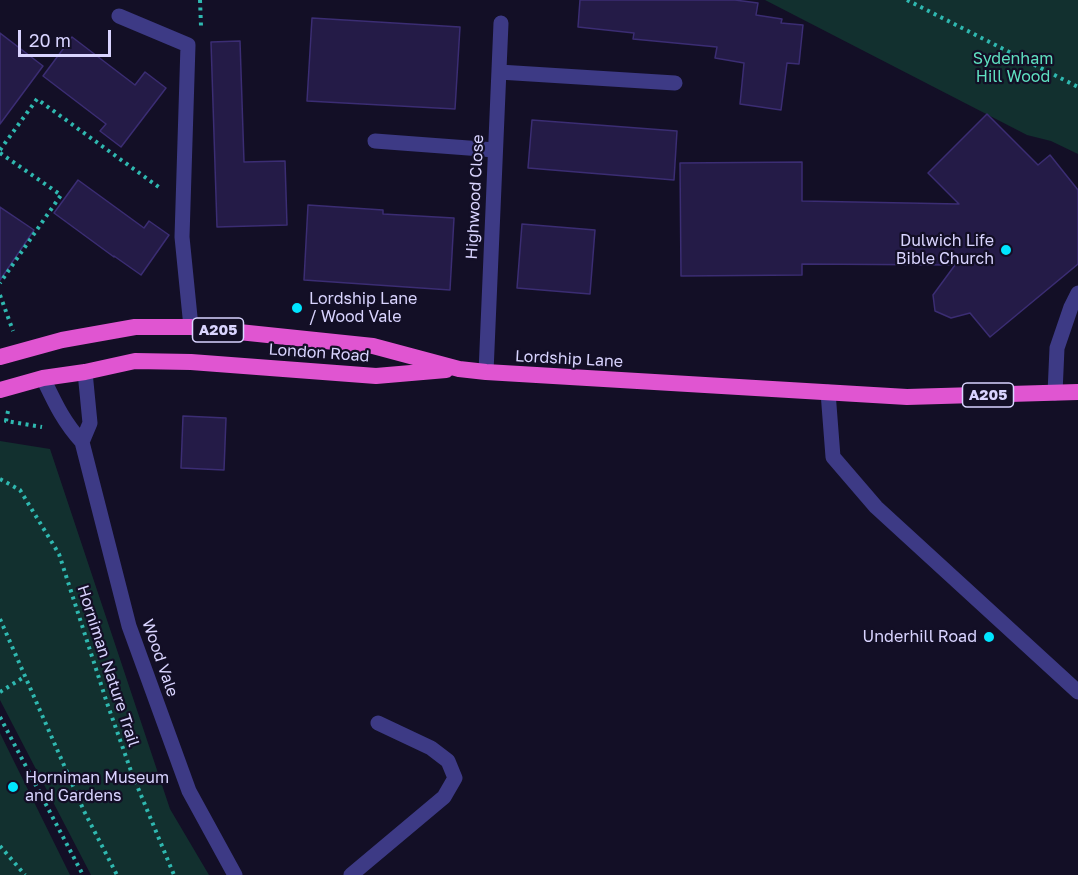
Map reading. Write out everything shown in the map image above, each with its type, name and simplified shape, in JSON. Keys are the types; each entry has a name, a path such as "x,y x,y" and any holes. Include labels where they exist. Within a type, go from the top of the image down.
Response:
{"highway":[{"name":"Lordship Lane","path":"0,357 62,340 135,327 190,327 373,346 459,369 486,372 907,397 1078,392"},
{"name":"London Road","path":"0,390 43,378 135,361 191,362 376,376 459,369"}],"street":[{"path":"119,16 188,45 182,237 190,327"},
{"name":"Highwood Close","path":"486,372 501,23"},
{"path":"499,72 675,83"},
{"path":"375,141 495,150"},
{"path":"1055,393 1057,348 1076,304"},
{"name":"Wood Vale","path":"82,442 90,423 85,372"},
{"name":"Wood Vale","path":"43,378 68,427 82,442 129,626 189,791 236,875"},
{"path":"828,392 833,457 876,507 1078,692"},
{"path":"351,875 444,797 455,778 448,761 431,748 378,723"}],"path":[{"path":"907,0 1078,87"},
{"path":"0,283 61,195 0,152 38,99 183,204"},
{"path":"0,295 4,304"},
{"path":"6,421 47,428"},
{"name":"Horniman Nature Trail","path":"0,479 20,490 59,554 131,771 174,875"},
{"path":"0,619 84,811 117,875"},
{"path":"0,692 24,677"},
{"path":"0,717 83,875"},
{"path":"0,846 26,875"}],"green space":[{"name":"Sydenham Hill Wood","path":"765,0 1078,0 1078,154 1051,141 1027,135"},
{"path":"0,441 50,449 170,809 209,875 91,875 0,700"},
{"name":"Horniman Museum and Gardens","path":"0,733 70,875 0,875"}],"building":[{"path":"580,0 735,0 758,3 756,15 782,19 781,23 803,25 799,64 787,63 781,110 740,104 744,63 715,58 717,47 633,39 634,33 578,27"},
{"path":"312,18 460,27 455,109 307,101"},
{"path":"0,33 43,66 0,124"},
{"path":"72,37 135,85 145,72 166,88 121,147 100,131 106,124 43,76"},
{"path":"240,41 244,162 285,161 287,225 217,227 211,42"},
{"path":"987,114 1038,165 1050,155 1078,190 1078,264 990,337 970,313 951,318 935,311 933,295 955,265 802,264 802,275 681,276 680,163 802,162 802,201 959,204 928,173"},
{"path":"532,120 677,131 674,180 528,168"},
{"path":"78,180 144,228 149,221 169,235 141,275 54,213"},
{"path":"308,205 383,210 383,214 454,218 450,290 304,280"},
{"path":"0,207 34,230 0,280"},
{"path":"522,224 595,230 590,294 517,288"},
{"path":"183,416 226,418 224,470 181,468"}],"place":[{"name":"Dulwich Life Bible Church","path":"1006,250"},
{"name":"Lordship Lane / Wood Vale","path":"297,308"},
{"name":"Underhill Road","path":"989,637"},
{"name":"Horniman Museum and Gardens","path":"13,787"}]}
